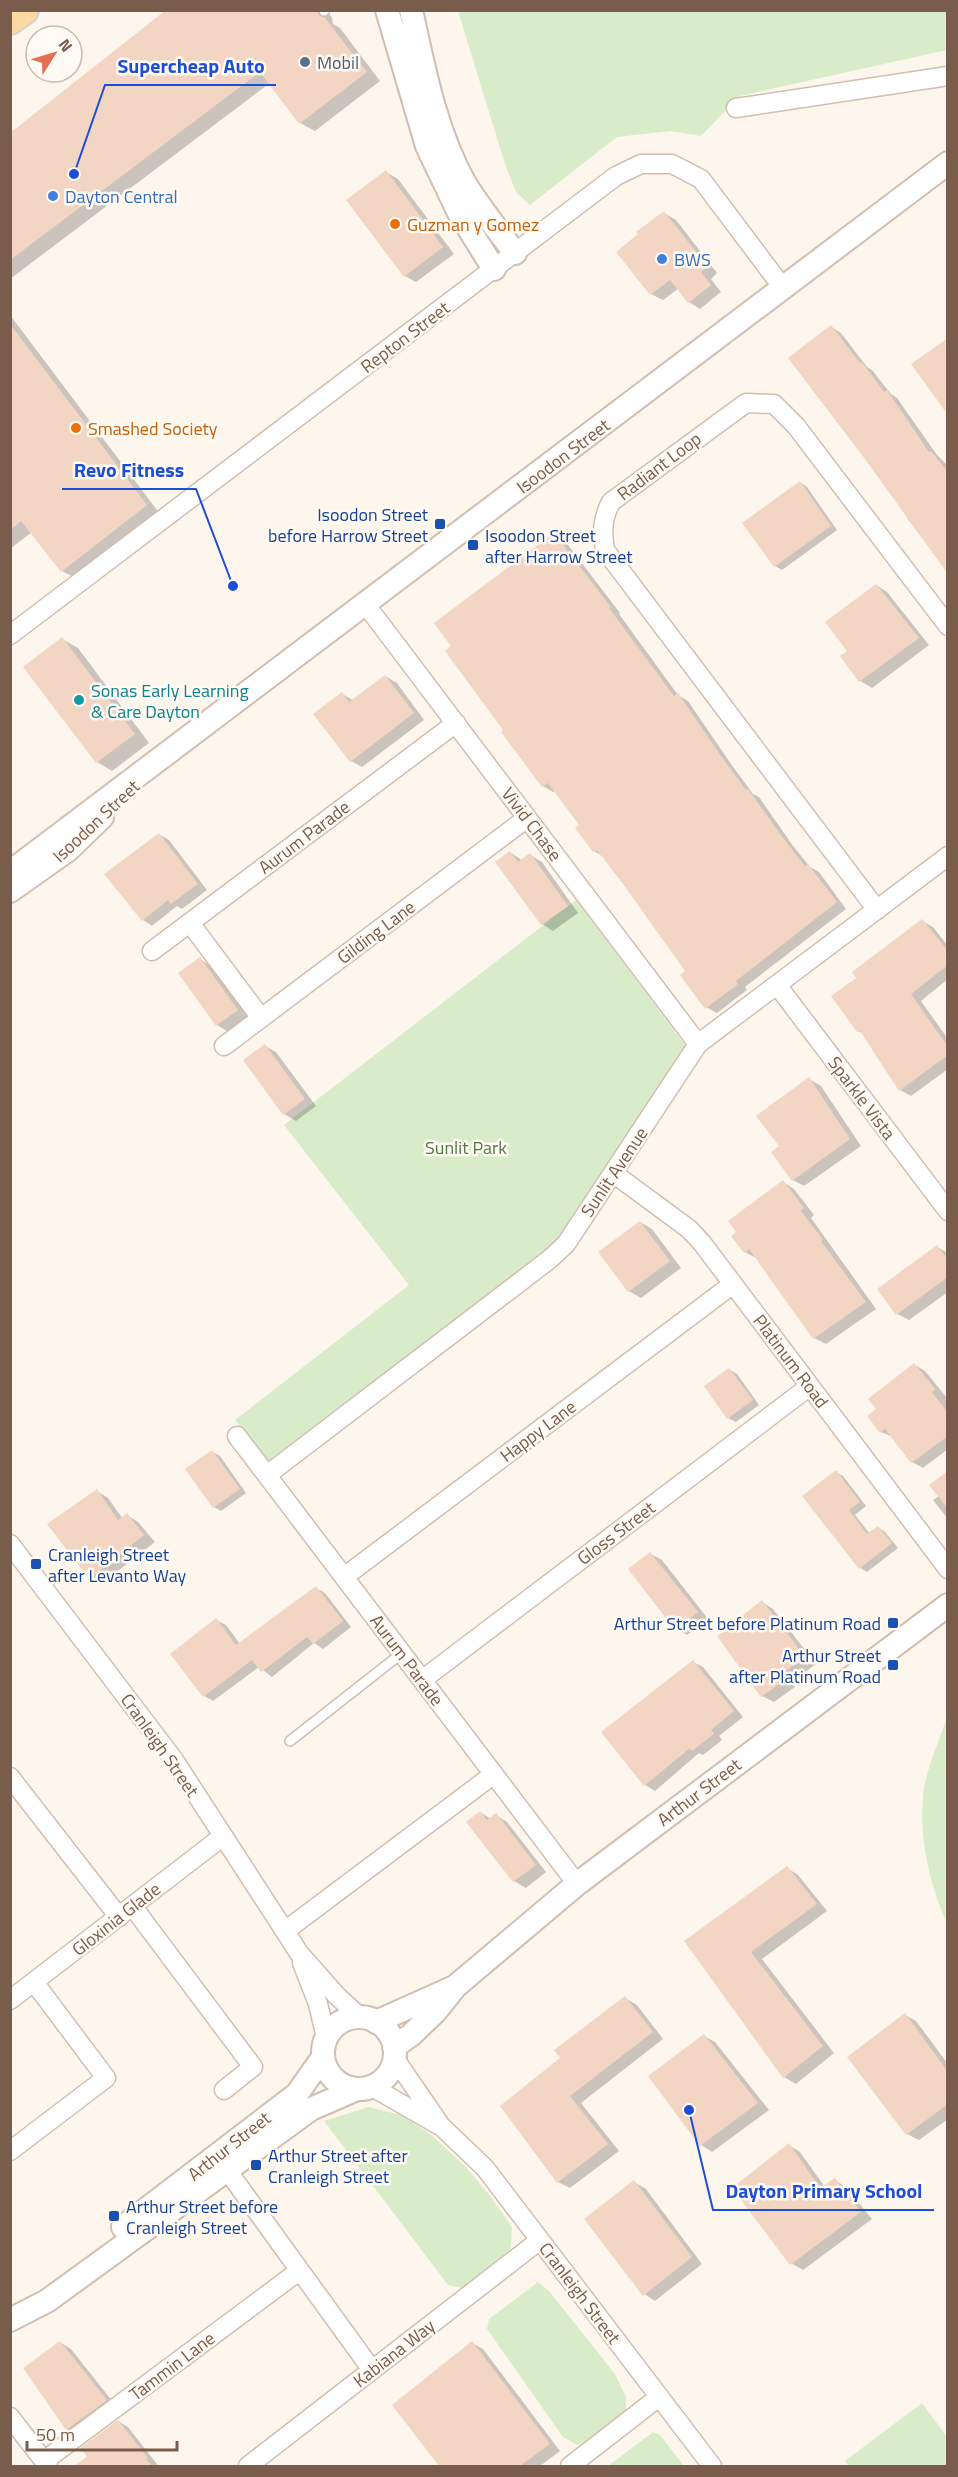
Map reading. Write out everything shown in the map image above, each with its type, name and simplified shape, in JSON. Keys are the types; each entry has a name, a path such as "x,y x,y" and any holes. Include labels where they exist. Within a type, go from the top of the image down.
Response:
{"main road":[{"path":"10,20 24,10"}],"street":[{"path":"387,10 427,146 459,213 494,269"},
{"path":"411,10 424,70 444,138 464,181 478,204 515,253"},
{"path":"736,108 948,76"},
{"name":"Isoodon Street","path":"10,872 948,163"},
{"name":"Repton Street","path":"10,634 616,176 641,164 672,164 701,179 783,288"},
{"name":"Radiant Loop","path":"877,910 605,550 602,532 604,514 610,502 746,403 774,404 796,426 948,626"},
{"name":"Vivid Chase","path":"366,605 698,1044"},
{"name":"Aurum Parade","path":"152,951 456,723"},
{"name":"Isoodon Street","path":"10,891 68,850 176,745"},
{"name":"Gilding Lane","path":"224,1046 527,818"},
{"name":"Sunlit Avenue","path":"267,1475 550,1259 566,1244 698,1044 948,856"},
{"path":"190,923 261,1018"},
{"name":"Sparkle Vista","path":"777,985 948,1211"},
{"name":"Platinum Road","path":"613,1173 689,1229 948,1569"},
{"name":"Happy Lane","path":"344,1577 733,1284"},
{"name":"Gloss Street","path":"422,1680 810,1386"},
{"name":"Aurum Parade","path":"237,1436 577,1884"},
{"name":"Cranleigh Street","path":"10,1544 174,1760 299,1953 336,1995 369,2020"},
{"name":"Arthur Street","path":"394,2053 436,2011 456,1986 577,1884 948,1605"},
{"path":"285,1931 494,1774"},
{"path":"10,1777 126,1912 253,2067 224,2090"},
{"name":"Gloxinia Glade","path":"10,2000 222,1837"},
{"name":"Cranleigh Street","path":"299,1953 318,2004 325,2048"},
{"path":"10,2151 106,2078 34,1982"},
{"name":"Arthur Street","path":"369,2020 456,1986"},
{"path":"369,2020 388,2032 394,2053 385,2079 365,2088 345,2086 334,2079 327,2069 325,2048 341,2022 369,2020"},
{"name":"Arthur Street","path":"10,2314 297,2094 325,2048"},
{"name":"Cranleigh Street","path":"394,2053 442,2127 486,2168 712,2466"},
{"name":"Cranleigh Street","path":"365,2088 442,2127"},
{"name":"Arthur Street","path":"10,2320 47,2301 311,2109 365,2088"},
{"path":"226,2170 372,2370"},
{"name":"Kabiana Way","path":"248,2466 540,2240"},
{"name":"Tammin Lane","path":"46,2464 299,2271"},
{"path":"570,2466 659,2397"},
{"path":"10,2417 46,2464"}],"lane":[{"path":"290,1741 402,1653"}],"green space":[{"path":"458,11 947,11 947,50 740,96 701,136 671,131 617,137 530,205 516,192 505,164"},
{"name":"Sunlit Park","path":"576,900 685,1045 561,1240 269,1464 235,1420 409,1285 284,1125"},
{"path":"947,1717 947,1924 927,1862 922,1813 926,1778"},
{"path":"369,2107 401,2115 429,2133 466,2167 512,2227 511,2247 504,2257 463,2288 448,2285 324,2121"},
{"path":"538,2282 549,2291 615,2374 626,2397 626,2411 594,2438 577,2445 563,2437 487,2329 489,2319"},
{"path":"922,2403 947,2437 947,2466 849,2466 845,2461"},
{"path":"653,2432 660,2435 684,2466 608,2466"}],"building":[{"name":"Dayton Central","path":"166,10 317,10 367,72 299,124 260,72 10,260 10,133 72,84 84,84 84,75"},
{"name":"Guzman y Gomez","path":"386,170 443,247 404,277 346,200"},
{"name":"BWS","path":"664,211 707,266 701,272 711,285 688,303 670,280 650,295 616,252 638,234 636,232"},
{"path":"10,324 147,505 61,572 21,521 10,530"},
{"path":"831,325 884,392 887,390 929,452 931,451 948,472 948,574 788,358"},
{"path":"948,338 948,415 911,364"},
{"path":"800,481 831,526 774,567 742,523"},
{"path":"554,533 611,607 609,608 674,696 678,693 746,790 748,789 805,866 808,864 837,902 736,981 738,984 705,1009 680,975 685,971 623,884 597,850 593,852 575,828 579,825 548,783 542,787 501,732 503,730 445,651 451,646 434,623"},
{"path":"876,584 919,638 859,682 840,656 847,651 825,622"},
{"name":"Sonas Early Learning & Care Dayton","path":"62,637 135,734 96,763 23,667"},
{"path":"385,675 414,713 350,762 313,714 342,692 349,702"},
{"path":"159,833 198,884 171,904 168,900 142,921 104,874"},
{"path":"510,851 518,862 530,853 568,906 541,925 495,862"},
{"path":"922,919 948,951 948,965 911,994 948,1047 948,1055 899,1091 860,1031 857,1032 831,996 856,978 852,972"},
{"path":"200,957 238,1010 216,1026 178,973"},
{"path":"265,1044 305,1099 283,1115 243,1060"},
{"path":"809,1077 850,1139 792,1181 771,1152 779,1146 756,1116"},
{"path":"783,1180 804,1208 801,1211 823,1240 821,1241 866,1302 813,1339 749,1249 744,1253 731,1236 736,1232 728,1221"},
{"path":"640,1221 670,1261 628,1292 598,1252"},
{"path":"937,1245 948,1260 948,1277 896,1315 877,1289"},
{"path":"914,1363 935,1389 932,1392 948,1413 948,1436 911,1463 885,1429 880,1433 867,1416 876,1409 868,1399"},
{"path":"729,1368 753,1400 727,1419 704,1386"},
{"path":"212,1450 240,1489 213,1508 185,1469"},
{"path":"836,1470 860,1502 849,1510 867,1534 878,1526 892,1543 859,1569 802,1496"},
{"path":"948,1471 948,1509 929,1485"},
{"path":"97,1489 118,1520 127,1513 144,1535 89,1579 47,1524"},
{"path":"650,1552 698,1612 675,1630 628,1569"},
{"path":"316,1586 343,1621 313,1644 307,1637 261,1672 252,1660 203,1697 170,1654 216,1618 236,1645"},
{"path":"762,1600 805,1657 781,1675 785,1680 761,1697 717,1636"},
{"path":"693,1660 734,1711 711,1730 714,1734 692,1751 690,1748 644,1786 601,1732"},
{"path":"480,1811 487,1820 496,1813 536,1865 513,1882 466,1822"},
{"path":"787,1866 817,1904 751,1952 823,2046 783,2078 684,1941"},
{"path":"625,1996 653,2032 570,2096 608,2144 557,2183 500,2106 560,2058 554,2050"},
{"path":"905,2013 948,2072 948,2104 906,2135 847,2057"},
{"path":"704,2034 758,2103 700,2146 648,2076"},
{"path":"789,2143 820,2188 835,2178 861,2212 790,2265 732,2188"},
{"path":"634,2180 692,2257 643,2296 584,2219"},
{"path":"60,2341 107,2400 66,2430 23,2368"},
{"path":"472,2341 550,2444 520,2466 439,2466 392,2405"},
{"path":"118,2420 152,2466 74,2466 87,2457 80,2448"}],"place":[{"name":"Mobil","path":"305,62"},
{"name":"Supercheap Auto","path":"74,174"},
{"name":"Dayton Central","path":"53,196"},
{"name":"Guzman y Gomez","path":"395,224"},
{"name":"BWS","path":"662,259"},
{"name":"Smashed Society","path":"76,428"},
{"name":"Isoodon Street before Harrow Street","path":"440,524"},
{"name":"Isoodon Street after Harrow Street","path":"473,545"},
{"name":"Revo Fitness","path":"233,586"},
{"name":"Sonas Early Learning & Care Dayton","path":"79,700"},
{"name":"Cranleigh Street after Levanto Way","path":"36,1564"},
{"name":"Arthur Street before Platinum Road","path":"893,1623"},
{"name":"Arthur Street after Platinum Road","path":"893,1665"},
{"name":"Dayton Primary School","path":"689,2110"},
{"name":"Arthur Street after Cranleigh Street","path":"256,2165"},
{"name":"Arthur Street before Cranleigh Street","path":"114,2216"}]}
